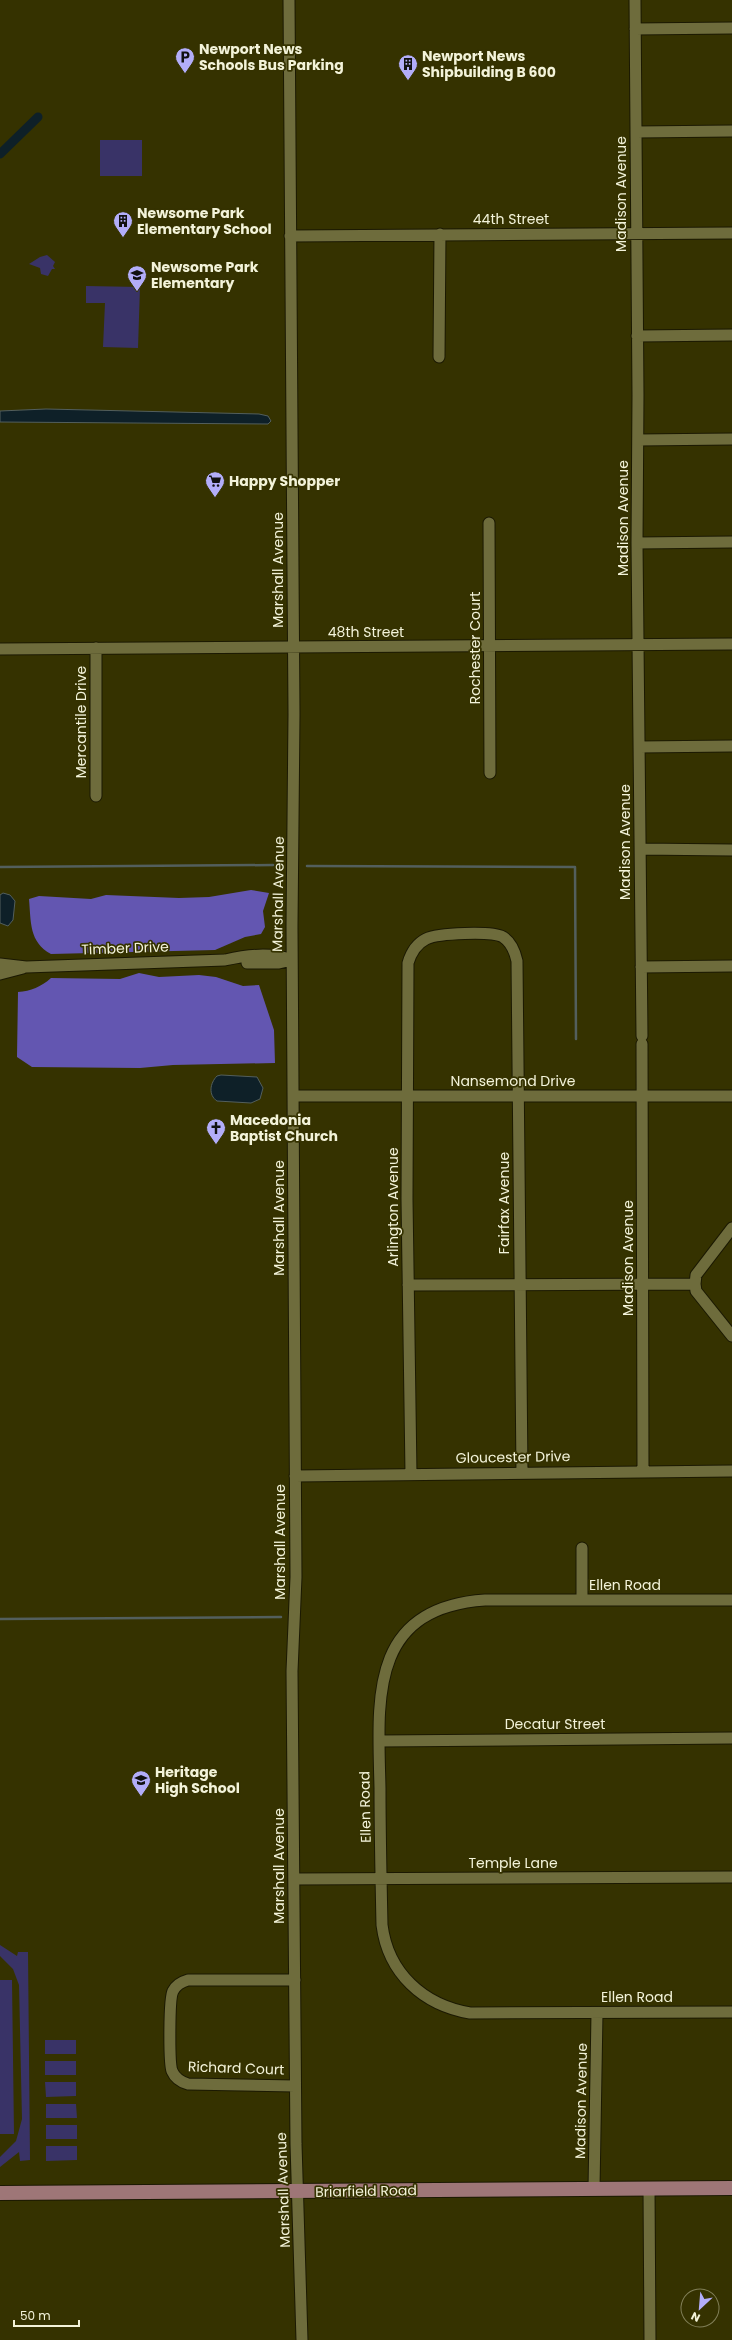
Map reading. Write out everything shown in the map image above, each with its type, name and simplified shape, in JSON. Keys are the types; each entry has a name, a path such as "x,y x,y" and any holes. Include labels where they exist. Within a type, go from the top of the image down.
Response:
{"main road":[{"name":"Briarfield Road","path":"0,2192 297,2192 732,2188"}],"street":[{"name":"Marshall Avenue","path":"289,0 293,647 292,960 296,1577 292,1670 295,2086 302,2340"},
{"name":"Madison Avenue","path":"635,0 638,440 637,543 642,1040 643,1471"},
{"path":"635,29 732,28"},
{"path":"636,132 732,131"},
{"name":"44th Street","path":"290,236 732,233"},
{"path":"439,357 440,234"},
{"path":"637,336 732,335"},
{"path":"638,440 732,439"},
{"name":"Rochester Court","path":"489,523 490,773"},
{"path":"637,543 732,542"},
{"name":"48th Street","path":"0,649 732,644"},
{"name":"Mercantile Drive","path":"96,648 96,796"},
{"path":"639,747 732,746"},
{"path":"640,849 732,850"},
{"name":"Arlington Avenue","path":"411,1474 408,1285 408,963 419,944 435,936 492,934 505,938"},
{"name":"Fairfax Avenue","path":"505,938 512,947 517,961 522,1472"},
{"name":"Timber Drive","path":"26,967 225,960 243,956 279,955 292,960"},
{"path":"0,964 26,967"},
{"path":"641,967 732,966"},
{"path":"0,974 26,967"},
{"name":"Nansemond Drive","path":"293,1096 732,1096"},
{"path":"732,1228 696,1275 695,1284 696,1291 732,1336"},
{"path":"408,1285 695,1284"},
{"name":"Gloucester Drive","path":"295,1476 732,1470"},
{"path":"582,1548 582,1600"},
{"name":"Ellen Road","path":"732,1600 472,1601 441,1609 422,1620 396,1646 385,1669 381,1692 379,1740 382,1925 386,1944 399,1971 406,1981 424,1996 444,2007 470,2013 732,2012"},
{"name":"Decatur Street","path":"379,1740 732,1738"},
{"name":"Temple Lane","path":"294,1879 732,1877"},
{"name":"Richard Court","path":"295,1980 188,1980 177,1986 171,1997 171,2066 177,2078 188,2084 295,2086"},
{"name":"Madison Avenue","path":"594,2189 597,2013"},
{"path":"649,2189 650,2340"}],"shaded area":[{"path":"100,140 142,140 142,176 100,176"},
{"path":"47,255 55,262 53,266 55,269 52,269 48,276 41,274 40,268 29,264 40,257"},
{"path":"86,286 140,287 138,348 103,347 105,303 86,303"},
{"path":"251,890 269,893 263,911 265,927 261,934 245,937 215,950 51,954 39,944 32,931 29,899 39,896 91,899 106,895 179,898 209,897"},
{"path":"139,973 159,977 199,975 216,977 243,986 259,985 274,1030 275,1063 173,1065 140,1068 32,1067 17,1057 18,992 36,988 51,978 120,979"},
{"path":"0,1945 17,1956 18,1952 28,1952 30,2160 20,2161 19,2152 0,2167 0,2157 16,2141 22,2119 19,1985 13,1969 0,1956"},
{"path":"0,1980 12,1980 14,2134 0,2134"},
{"path":"45,2040 76,2040 76,2054 45,2054"},
{"path":"45,2061 76,2061 76,2075 45,2075"},
{"path":"45,2082 76,2082 76,2096 46,2097"},
{"path":"46,2104 76,2104 77,2118 46,2118"},
{"path":"46,2125 77,2125 77,2139 46,2139"},
{"path":"46,2146 77,2146 77,2160 46,2161"}],"water":[{"path":"46,409 259,414 268,416 271,421 268,424 0,422 0,411"},
{"path":"3,893 10,895 15,901 13,920 8,926 0,923 0,895"},
{"path":"217,1076 257,1077 263,1088 260,1099 251,1103 217,1101 212,1096 211,1089"}],"waterway":[{"path":"0,154 38,117"},
{"path":"0,867 273,865"},
{"path":"307,866 575,867 576,1039"},
{"path":"0,1619 281,1617"}],"place":[{"name":"Newport News Schools Bus Parking","path":"185,74"},
{"name":"Newport News Shipbuilding B 600","path":"408,81"},
{"name":"Newsome Park Elementary School","path":"123,238"},
{"name":"Newsome Park Elementary","path":"137,292"},
{"name":"Happy Shopper","path":"215,498"},
{"name":"Macedonia Baptist Church","path":"216,1145"},
{"name":"Heritage High School","path":"141,1797"}]}
